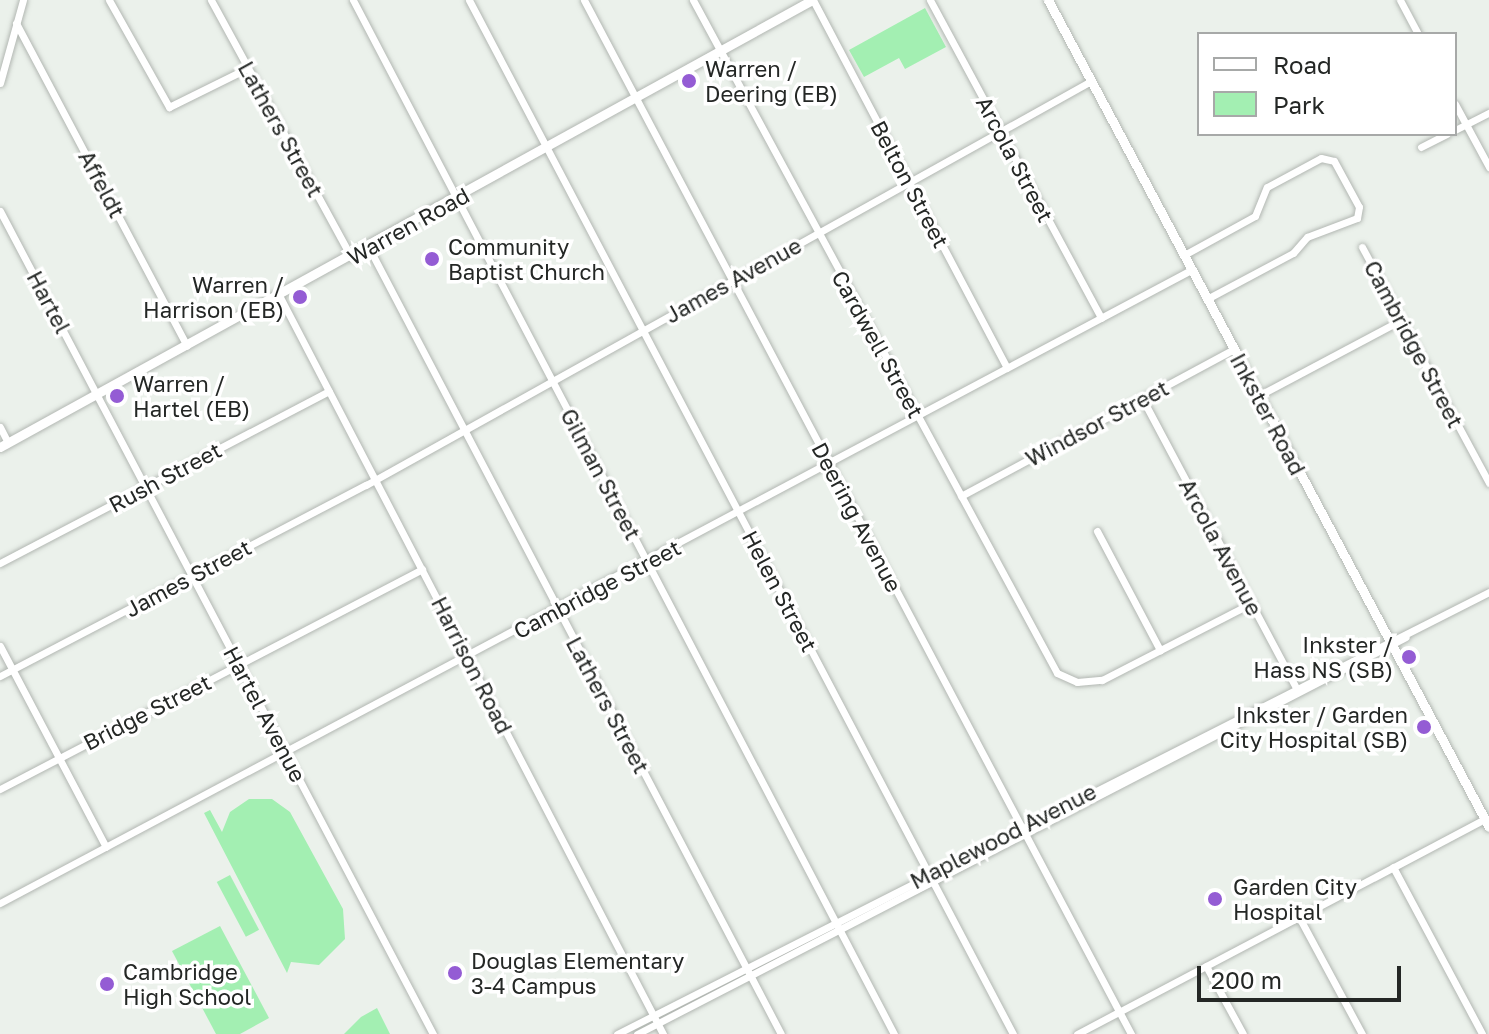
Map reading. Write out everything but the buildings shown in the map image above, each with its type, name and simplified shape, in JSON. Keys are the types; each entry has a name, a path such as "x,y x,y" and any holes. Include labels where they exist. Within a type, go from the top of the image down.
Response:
{"main road":[{"name":"Warren Road","path":"4,445 369,248 812,0"},
{"name":"Inkster Road","path":"1048,0 1487,823"}],"street":[{"path":"0,83 23,0"},
{"path":"109,0 169,107 248,68"},
{"name":"Lathers Street","path":"211,0 351,257"},
{"name":"Gilman Street","path":"353,0 894,1034"},
{"name":"Helen Street","path":"469,0 1013,1034"},
{"name":"Deering Avenue","path":"584,0 1131,1034"},
{"name":"Cardwell Street","path":"693,0 1048,660 1071,681 1102,680 1160,650"},
{"name":"Belton Street","path":"812,0 1007,368"},
{"name":"Arcola Street","path":"930,0 1101,318"},
{"path":"1400,0 1417,32"},
{"name":"Affeldt","path":"16,23 187,346"},
{"name":"James Avenue","path":"375,479 1091,81"},
{"path":"1457,108 1489,167"},
{"path":"1457,129 1489,113"},
{"path":"1421,147 1443,136"},
{"path":"1184,255 1255,216 1267,187 1321,158 1334,161 1359,207 1357,218 1307,237 1297,251 1207,299"},
{"name":"Hartel","path":"0,211 98,393"},
{"name":"Cambridge Street","path":"1362,247 1489,483"},
{"name":"Lathers Street","path":"369,248 781,1034"},
{"name":"Cambridge Street","path":"0,903 469,658 1191,270"},
{"name":"Harrison Road","path":"280,297 663,1034"},
{"path":"1258,396 1401,320"},
{"name":"Windsor Street","path":"961,496 1234,349"},
{"name":"Rush Street","path":"0,563 329,391"},
{"name":"Hartel Avenue","path":"98,393 433,1034"},
{"name":"Arcola Avenue","path":"1142,398 1300,695"},
{"path":"0,427 4,445"},
{"name":"James Street","path":"0,676 375,479"},
{"path":"1097,531 1160,650 1252,603"},
{"name":"Bridge Street","path":"0,789 422,569"},
{"path":"1392,643 1489,592"},
{"name":"Maplewood Avenue","path":"617,1034 750,976 840,931 1113,790 1296,686 1392,643"},
{"name":"Maplewood Avenue","path":"637,1034 656,1019 746,967 1109,782 1300,695 1392,643"},
{"path":"0,646 106,847"},
{"path":"1109,782 1113,790"},
{"path":"1077,1034 1393,867 1487,823"},
{"path":"1393,867 1482,1034"},
{"path":"1299,917 1362,1034"},
{"path":"1206,966 1243,1034"}],"green space":[{"path":"925,8 946,47 905,69 899,58 864,77 849,50"},
{"path":"249,799 272,799 290,812 343,909 345,939 319,965 291,962 287,973 204,813 210,810 222,832 230,812"},
{"path":"230,875 259,930 246,937 217,882"},
{"path":"220,926 269,1018 240,1034 216,1034 172,951"},
{"path":"377,1008 390,1034 344,1034 361,1017"}],"place":[{"name":"Warren / Deering (EB)","path":"689,81"},
{"name":"Community Baptist Church","path":"432,259"},
{"name":"Warren / Harrison (EB)","path":"300,297"},
{"name":"Warren / Hartel (EB)","path":"117,396"},
{"name":"Inkster / Hass NS (SB)","path":"1409,657"},
{"name":"Inkster / Garden City Hospital (SB)","path":"1424,727"},
{"name":"Garden City Hospital","path":"1215,899"},
{"name":"Douglas Elementary 3-4 Campus","path":"455,973"},
{"name":"Cambridge High School","path":"107,984"}]}
